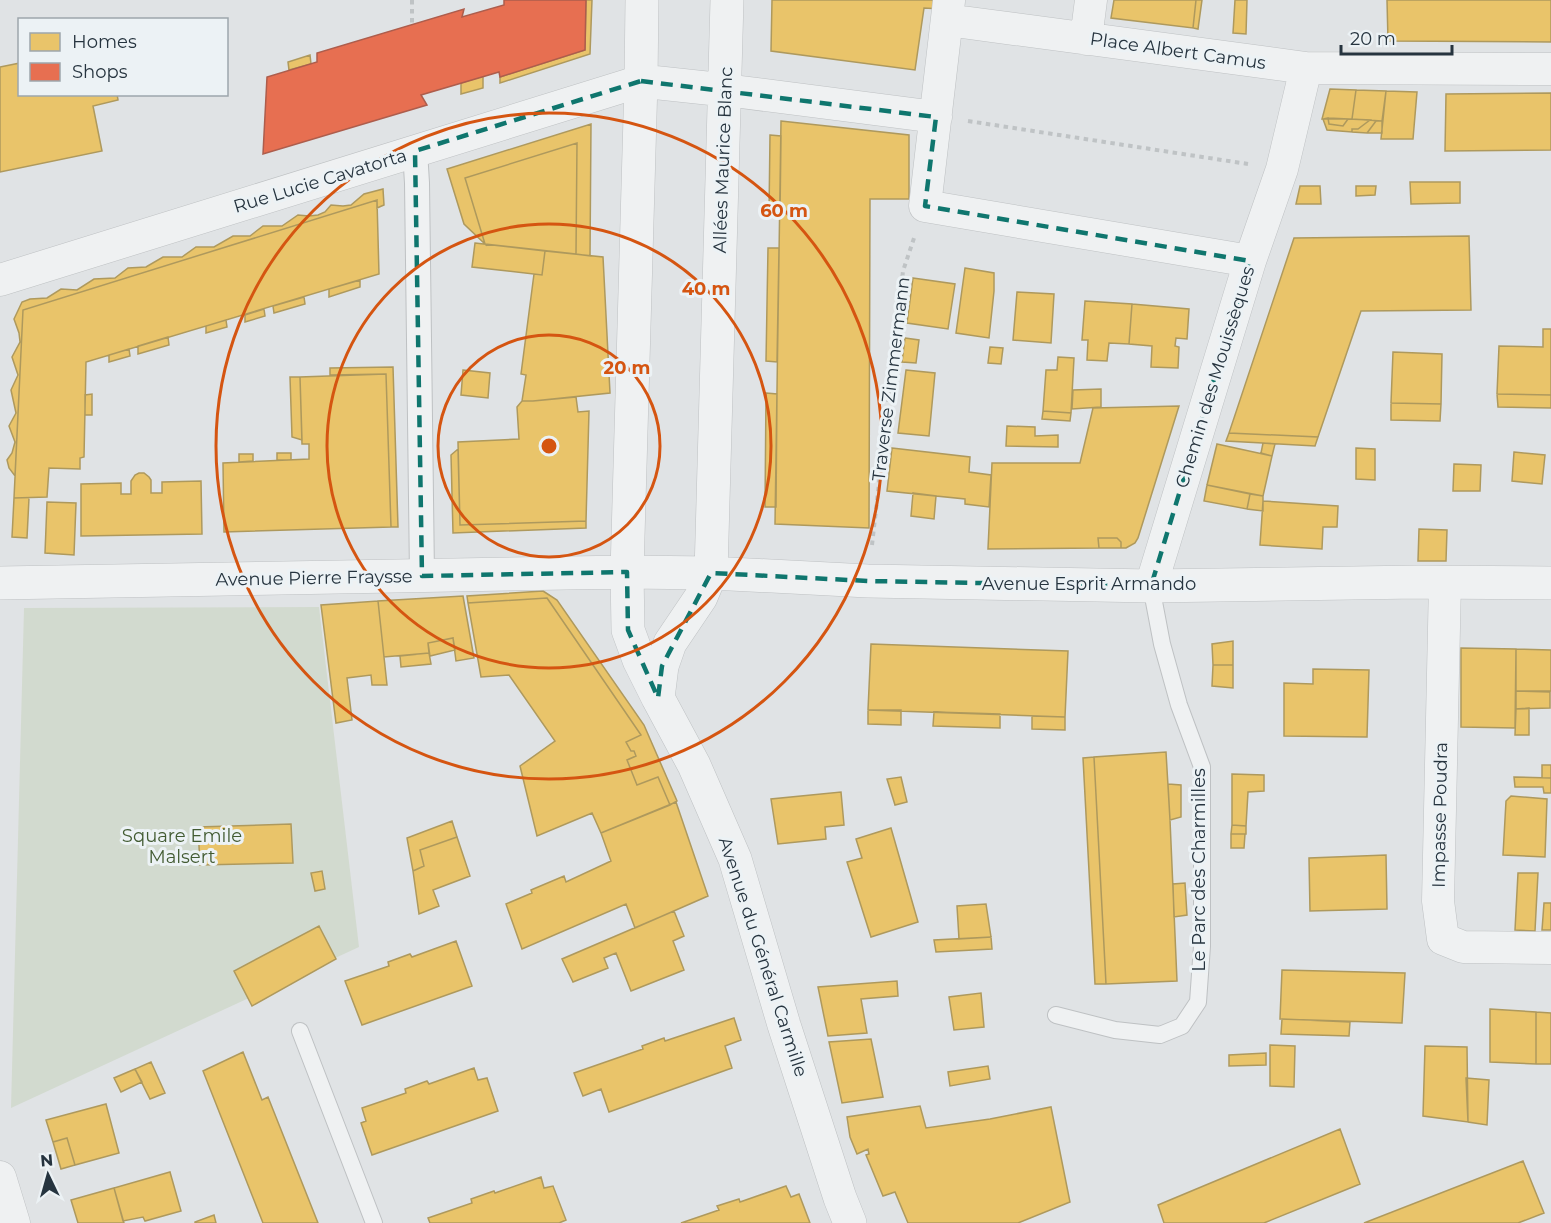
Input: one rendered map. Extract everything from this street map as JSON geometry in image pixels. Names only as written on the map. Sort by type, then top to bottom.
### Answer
[{"type":"street","points":[[627,572],[642,0]]},
{"type":"street","name":"Allées Maurice Blanc","points":[[711,573],[727,0]]},
{"type":"street","points":[[1086,39],[1091,0]]},
{"type":"street","points":[[948,10],[925,206],[1250,261]]},
{"type":"street","name":"Place Albert Camus","points":[[948,10],[1086,39],[1306,68],[1551,69]]},
{"type":"street","points":[[1282,169],[1306,68]]},
{"type":"street","points":[[641,81],[936,117]]},
{"type":"street","name":"Rue Lucie Cavatorta","points":[[0,280],[641,81]]},
{"type":"street","points":[[416,151],[422,576]]},
{"type":"street","name":"Chemin des Mouissèques","points":[[1152,586],[1250,261],[1282,169]]},
{"type":"street","name":"Avenue Esprit Armando","points":[[627,572],[711,573],[868,581],[1152,586],[1551,583]]},
{"type":"street","name":"Avenue Pierre Fraysse","points":[[0,583],[627,572]]},
{"type":"street","name":"Avenue du Général Carmille","points":[[627,572],[628,630],[639,660],[694,765],[735,859],[784,1025],[850,1223]]},
{"type":"street","points":[[657,698],[662,666],[670,643],[701,597],[711,573]]},
{"type":"street","name":"Impasse Poudra","points":[[1445,582],[1438,901],[1443,939],[1463,947],[1551,948]]},
{"type":"street","points":[[0,1177],[14,1223]]},
{"type":"lane","name":"Le Parc des Charmilles","points":[[1056,1015],[1115,1030],[1160,1035],[1182,1026],[1198,1002],[1202,946],[1202,767],[1179,705],[1162,644],[1152,586]]},
{"type":"lane","points":[[300,1031],[374,1223]]},
{"type":"path","points":[[412,0],[412,24]]},
{"type":"path","points":[[936,117],[1282,169]]},
{"type":"path","name":"Traverse Zimmermann","points":[[868,581],[903,271],[925,206]]},
{"type":"highlighted area","points":[[641,81],[936,117],[925,206],[1250,261],[1151,586],[868,581],[711,573],[662,666],[658,698],[628,630],[627,572],[422,576],[415,151]]},
{"type":"green space","name":"Square Emile Malsert","points":[[319,607],[359,947],[11,1108],[24,608]]},
{"type":"building: Homes","points":[[586,0],[592,0],[590,54],[500,83],[500,77],[585,50]]},
{"type":"building: Homes","points":[[772,0],[942,0],[941,9],[924,8],[915,70],[771,51]]},
{"type":"building: Homes","points":[[1114,0],[1196,0],[1193,28],[1111,18]]},
{"type":"building: Homes","points":[[1196,0],[1202,0],[1198,29],[1193,28]]},
{"type":"building: Homes","points":[[1235,0],[1247,0],[1246,34],[1233,33]]},
{"type":"building: Homes","points":[[1387,0],[1551,0],[1551,42],[1388,41]]},
{"type":"building: Homes","points":[[310,55],[311,64],[289,70],[288,62]]},
{"type":"building: Homes","points":[[18,63],[18,96],[117,96],[118,100],[93,106],[102,151],[0,172],[0,67]]},
{"type":"building: Homes","points":[[483,76],[483,88],[461,94],[461,83]]},
{"type":"building: Homes","points":[[1330,89],[1356,90],[1352,119],[1322,119]]},
{"type":"building: Homes","points":[[1356,90],[1386,91],[1382,121],[1352,119]]},
{"type":"building: Homes","points":[[1386,91],[1417,92],[1413,139],[1381,139]]},
{"type":"building: Homes","points":[[1551,93],[1551,150],[1445,151],[1446,94]]},
{"type":"building: Homes","points":[[1328,118],[1329,124],[1343,126],[1348,119],[1370,120],[1358,129],[1352,129],[1352,132],[1327,130],[1323,119]]},
{"type":"building: Homes","points":[[1328,118],[1348,119],[1343,126],[1329,124]]},
{"type":"building: Homes","points":[[1370,120],[1376,121],[1367,133],[1352,132],[1352,129],[1358,129]]},
{"type":"building: Homes","points":[[781,121],[909,135],[909,199],[870,199],[869,528],[775,524]]},
{"type":"building: Homes","points":[[1376,121],[1382,121],[1382,133],[1367,133]]},
{"type":"building: Homes","points":[[591,124],[590,256],[576,254],[577,143],[465,178],[485,244],[464,224],[447,169]]},
{"type":"building: Homes","points":[[770,135],[781,136],[780,215],[769,215]]},
{"type":"building: Homes","points":[[577,143],[576,254],[485,244],[465,178]]},
{"type":"building: Homes","points":[[1410,182],[1460,182],[1460,203],[1411,204]]},
{"type":"building: Homes","points":[[1300,186],[1320,186],[1321,204],[1296,204]]},
{"type":"building: Homes","points":[[1356,186],[1376,186],[1375,195],[1356,196]]},
{"type":"building: Homes","points":[[383,189],[384,205],[377,208],[377,200],[23,310],[15,476],[7,460],[15,442],[9,426],[16,413],[11,390],[18,375],[12,357],[20,342],[14,319],[22,302],[47,298],[61,289],[77,290],[94,279],[115,278],[128,268],[146,267],[163,257],[182,257],[196,247],[214,247],[233,236],[250,236],[263,226],[282,226],[298,215],[318,215],[325,212],[331,205],[351,205],[364,194]]},
{"type":"building: Homes","points":[[377,200],[379,274],[86,362],[84,457],[80,458],[80,469],[49,468],[47,497],[14,498],[23,310]]},
{"type":"building: Homes","points":[[1469,236],[1471,310],[1361,311],[1318,437],[1229,433],[1294,238]]},
{"type":"building: Homes","points":[[475,243],[545,251],[542,275],[472,267]]},
{"type":"building: Homes","points":[[768,248],[779,248],[777,362],[766,361]]},
{"type":"building: Homes","points":[[545,251],[603,257],[610,393],[522,401],[526,375],[521,374],[534,274],[542,275]]},
{"type":"building: Homes","points":[[965,268],[994,273],[989,338],[956,333]]},
{"type":"building: Homes","points":[[913,278],[955,284],[948,329],[907,323]]},
{"type":"building: Homes","points":[[360,280],[360,287],[329,297],[329,289]]},
{"type":"building: Homes","points":[[1017,292],[1054,294],[1051,343],[1013,340]]},
{"type":"building: Homes","points":[[304,297],[305,304],[274,313],[273,306]]},
{"type":"building: Homes","points":[[1085,301],[1132,304],[1129,344],[1109,343],[1107,361],[1087,360],[1088,340],[1082,340]]},
{"type":"building: Homes","points":[[1132,304],[1189,309],[1187,339],[1176,338],[1175,346],[1179,347],[1178,368],[1151,367],[1152,346],[1129,344]]},
{"type":"building: Homes","points":[[264,309],[265,316],[245,322],[245,315]]},
{"type":"building: Homes","points":[[226,320],[227,327],[206,333],[206,326]]},
{"type":"building: Homes","points":[[1543,329],[1551,329],[1551,395],[1497,394],[1499,346],[1543,347]]},
{"type":"building: Homes","points":[[168,337],[169,345],[138,354],[138,346]]},
{"type":"building: Homes","points":[[905,338],[919,340],[916,363],[902,362]]},
{"type":"building: Homes","points":[[990,347],[1003,348],[1001,364],[988,363]]},
{"type":"building: Homes","points":[[129,349],[130,356],[109,362],[109,355]]},
{"type":"building: Homes","points":[[1393,352],[1442,354],[1441,404],[1391,403]]},
{"type":"building: Homes","points":[[1058,357],[1074,358],[1071,413],[1043,411],[1046,370],[1057,370]]},
{"type":"building: Homes","points":[[393,367],[398,527],[391,527],[386,374],[330,375],[330,368]]},
{"type":"building: Homes","points":[[463,370],[490,373],[488,398],[461,395]]},
{"type":"building: Homes","points":[[906,370],[935,373],[929,436],[898,433]]},
{"type":"building: Homes","points":[[386,374],[391,527],[224,532],[223,463],[309,459],[309,444],[302,444],[300,377]]},
{"type":"building: Homes","points":[[290,377],[300,377],[302,440],[292,437]]},
{"type":"building: Homes","points":[[1101,389],[1101,407],[1072,409],[1073,390]]},
{"type":"building: Homes","points":[[766,393],[777,394],[776,507],[765,507]]},
{"type":"building: Homes","points":[[92,394],[92,415],[85,415],[85,395]]},
{"type":"building: Homes","points":[[1497,394],[1551,395],[1551,408],[1498,407]]},
{"type":"building: Homes","points":[[576,397],[578,412],[589,411],[586,521],[460,525],[458,442],[519,439],[517,407],[522,401]]},
{"type":"building: Homes","points":[[1391,403],[1441,404],[1440,421],[1391,420]]},
{"type":"building: Homes","points":[[1179,406],[1135,543],[1121,548],[1121,542],[1117,538],[1098,538],[1099,548],[988,549],[992,463],[1080,463],[1093,408]]},
{"type":"building: Homes","points":[[1043,411],[1071,413],[1070,421],[1042,419]]},
{"type":"building: Homes","points":[[1007,426],[1035,427],[1035,436],[1058,435],[1058,447],[1006,446]]},
{"type":"building: Homes","points":[[1229,433],[1318,437],[1315,446],[1226,441]]},
{"type":"building: Homes","points":[[1263,443],[1275,444],[1272,456],[1261,453]]},
{"type":"building: Homes","points":[[1217,444],[1272,456],[1263,496],[1207,485]]},
{"type":"building: Homes","points":[[892,448],[970,457],[969,472],[991,475],[989,507],[965,504],[965,499],[887,491]]},
{"type":"building: Homes","points":[[1356,448],[1375,449],[1375,480],[1356,479]]},
{"type":"building: Homes","points":[[458,449],[460,525],[586,521],[586,528],[453,533],[451,455]]},
{"type":"building: Homes","points":[[1514,452],[1545,455],[1542,484],[1512,481]]},
{"type":"building: Homes","points":[[277,453],[291,453],[291,460],[277,460]]},
{"type":"building: Homes","points":[[239,454],[253,454],[253,461],[239,462]]},
{"type":"building: Homes","points":[[1454,464],[1481,465],[1480,491],[1453,491]]},
{"type":"building: Homes","points":[[139,473],[144,473],[151,480],[151,493],[162,493],[162,482],[201,481],[202,534],[81,536],[81,484],[121,483],[121,494],[131,494],[131,481]]},
{"type":"building: Homes","points":[[1207,485],[1250,494],[1247,509],[1204,501]]},
{"type":"building: Homes","points":[[913,493],[936,496],[934,519],[911,516]]},
{"type":"building: Homes","points":[[1250,494],[1263,496],[1263,511],[1247,509]]},
{"type":"building: Homes","points":[[14,498],[29,498],[27,538],[12,537]]},
{"type":"building: Homes","points":[[1263,501],[1338,506],[1337,527],[1323,527],[1322,549],[1260,545]]},
{"type":"building: Homes","points":[[47,502],[76,503],[74,555],[45,553]]},
{"type":"building: Homes","points":[[1419,529],[1447,530],[1446,561],[1418,561]]},
{"type":"building: Homes","points":[[1098,538],[1117,538],[1121,542],[1121,548],[1099,548]]},
{"type":"building: Homes","points":[[543,591],[557,600],[644,725],[677,801],[670,805],[658,777],[637,785],[627,760],[636,756],[626,742],[641,735],[547,598],[468,603],[467,596]]},
{"type":"building: Homes","points":[[463,596],[474,658],[456,661],[453,638],[428,643],[429,653],[384,657],[378,601]]},
{"type":"building: Homes","points":[[547,598],[641,735],[626,742],[636,756],[627,760],[637,785],[658,777],[670,805],[601,833],[592,813],[537,836],[520,766],[555,741],[509,675],[481,677],[468,603]]},
{"type":"building: Homes","points":[[378,601],[387,685],[372,685],[371,675],[347,678],[352,720],[336,723],[321,605]]},
{"type":"building: Homes","points":[[453,638],[455,650],[430,656],[428,643]]},
{"type":"building: Homes","points":[[1233,641],[1233,665],[1213,665],[1212,644]]},
{"type":"building: Homes","points":[[871,644],[1068,651],[1065,717],[868,710]]},
{"type":"building: Homes","points":[[1461,648],[1516,649],[1515,728],[1461,727]]},
{"type":"building: Homes","points":[[1516,649],[1551,650],[1551,691],[1516,691]]},
{"type":"building: Homes","points":[[429,653],[431,664],[401,667],[400,656]]},
{"type":"building: Homes","points":[[1213,665],[1233,665],[1233,688],[1212,686]]},
{"type":"building: Homes","points":[[1313,669],[1369,670],[1367,737],[1284,736],[1284,683],[1313,684]]},
{"type":"building: Homes","points":[[1516,691],[1550,692],[1550,708],[1516,709]]},
{"type":"building: Homes","points":[[1529,708],[1529,735],[1515,735],[1516,709]]},
{"type":"building: Homes","points":[[868,710],[901,710],[901,725],[868,724]]},
{"type":"building: Homes","points":[[934,712],[1000,714],[1000,728],[933,726]]},
{"type":"building: Homes","points":[[1032,716],[1065,717],[1065,730],[1032,729]]},
{"type":"building: Homes","points":[[1166,752],[1177,981],[1106,984],[1094,757]]},
{"type":"building: Homes","points":[[1094,757],[1106,984],[1095,984],[1083,758]]},
{"type":"building: Homes","points":[[1542,765],[1551,765],[1551,778],[1542,778]]},
{"type":"building: Homes","points":[[1232,774],[1264,775],[1264,791],[1248,792],[1246,826],[1232,825]]},
{"type":"building: Homes","points":[[901,777],[907,802],[895,805],[887,779]]},
{"type":"building: Homes","points":[[1514,777],[1551,778],[1551,793],[1544,793],[1543,787],[1515,787]]},
{"type":"building: Homes","points":[[1168,784],[1181,785],[1181,817],[1170,820]]},
{"type":"building: Homes","points":[[841,792],[844,825],[825,827],[826,839],[778,844],[771,799]]},
{"type":"building: Homes","points":[[1511,796],[1547,799],[1545,857],[1503,855],[1506,801]]},
{"type":"building: Homes","points":[[676,802],[708,896],[635,928],[626,904],[522,949],[506,904],[564,876],[566,882],[611,861],[601,833]]},
{"type":"building: Homes","points":[[452,821],[457,837],[420,850],[424,866],[413,871],[407,838]]},
{"type":"building: Homes","points":[[291,824],[293,863],[200,865],[198,827]]},
{"type":"building: Homes","points":[[1232,825],[1246,826],[1246,834],[1231,834]]},
{"type":"building: Homes","points":[[891,828],[918,922],[871,937],[847,862],[862,858],[856,839]]},
{"type":"building: Homes","points":[[1231,834],[1245,834],[1244,848],[1231,848]]},
{"type":"building: Homes","points":[[457,837],[470,876],[433,890],[439,906],[419,914],[413,871],[424,866],[420,850]]},
{"type":"building: Homes","points":[[1386,855],[1387,909],[1310,911],[1309,858]]},
{"type":"building: Homes","points":[[322,871],[325,889],[315,891],[311,873]]},
{"type":"building: Homes","points":[[1518,873],[1538,873],[1535,931],[1515,930]]},
{"type":"building: Homes","points":[[1185,883],[1187,915],[1174,917],[1173,884]]},
{"type":"building: Homes","points":[[1544,903],[1551,903],[1551,930],[1542,930]]},
{"type":"building: Homes","points":[[986,904],[991,937],[959,939],[957,906]]},
{"type":"building: Homes","points":[[674,911],[684,936],[673,941],[684,970],[631,991],[616,953],[604,958],[608,968],[573,982],[562,959]]},
{"type":"building: Homes","points":[[319,926],[336,959],[252,1006],[234,971]]},
{"type":"building: Homes","points":[[991,937],[992,949],[936,952],[934,940]]},
{"type":"building: Homes","points":[[456,941],[472,986],[362,1025],[345,981],[389,966],[388,962],[410,954],[412,957]]},
{"type":"building: Homes","points":[[1282,970],[1405,973],[1402,1023],[1280,1019]]},
{"type":"building: Homes","points":[[897,981],[898,996],[861,999],[867,1033],[828,1036],[818,987]]},
{"type":"building: Homes","points":[[981,993],[984,1027],[954,1030],[949,997]]},
{"type":"building: Homes","points":[[1490,1009],[1536,1012],[1536,1064],[1490,1062]]},
{"type":"building: Homes","points":[[1536,1012],[1551,1013],[1551,1064],[1536,1064]]},
{"type":"building: Homes","points":[[734,1018],[741,1040],[725,1046],[732,1068],[609,1112],[601,1089],[583,1096],[574,1073],[643,1049],[642,1046],[664,1038],[665,1041]]},
{"type":"building: Homes","points":[[1282,1019],[1350,1022],[1349,1036],[1281,1034]]},
{"type":"building: Homes","points":[[871,1039],[883,1097],[842,1103],[829,1042]]},
{"type":"building: Homes","points":[[1270,1045],[1295,1046],[1294,1087],[1270,1086]]},
{"type":"building: Homes","points":[[1425,1046],[1467,1047],[1468,1122],[1423,1116]]},
{"type":"building: Homes","points":[[243,1052],[262,1100],[268,1097],[318,1223],[263,1223],[203,1071]]},
{"type":"building: Homes","points":[[1266,1053],[1266,1065],[1229,1066],[1229,1055]]},
{"type":"building: Homes","points":[[151,1062],[165,1093],[150,1099],[135,1069]]},
{"type":"building: Homes","points":[[988,1066],[990,1079],[950,1086],[948,1072]]},
{"type":"building: Homes","points":[[474,1068],[478,1080],[487,1078],[498,1111],[372,1155],[361,1123],[366,1121],[362,1108],[406,1093],[405,1089],[427,1081],[429,1084]]},
{"type":"building: Homes","points":[[135,1069],[142,1082],[121,1092],[114,1078]]},
{"type":"building: Homes","points":[[1466,1078],[1489,1080],[1487,1125],[1468,1122]]},
{"type":"building: Homes","points":[[106,1104],[119,1153],[75,1165],[67,1138],[53,1142],[46,1120]]},
{"type":"building: Homes","points":[[920,1106],[926,1128],[1051,1107],[1070,1202],[1018,1223],[908,1223],[895,1192],[883,1196],[866,1155],[869,1154],[868,1149],[857,1154],[850,1137],[847,1117]]},
{"type":"building: Homes","points":[[1340,1129],[1360,1184],[1264,1223],[1164,1223],[1158,1205]]},
{"type":"building: Homes","points":[[67,1138],[75,1165],[61,1169],[53,1142]]},
{"type":"building: Homes","points":[[1523,1161],[1544,1213],[1518,1223],[1364,1223]]},
{"type":"building: Homes","points":[[170,1172],[181,1211],[145,1221],[143,1217],[123,1221],[114,1188]]},
{"type":"building: Homes","points":[[541,1177],[544,1188],[553,1186],[566,1220],[559,1223],[430,1223],[428,1218],[472,1203],[471,1199]]},
{"type":"building: Homes","points":[[786,1186],[791,1197],[799,1194],[810,1223],[681,1223],[719,1210],[717,1206],[739,1199],[740,1202]]},
{"type":"building: Homes","points":[[114,1188],[124,1223],[78,1223],[71,1200]]},
{"type":"building: Homes","points":[[214,1215],[216,1223],[195,1223],[195,1222]]},
{"type":"building: Shops","points":[[504,0],[586,0],[585,50],[500,77],[499,72],[421,95],[427,105],[263,154],[267,77],[317,62],[317,53],[464,9],[462,17],[504,5]]}]
